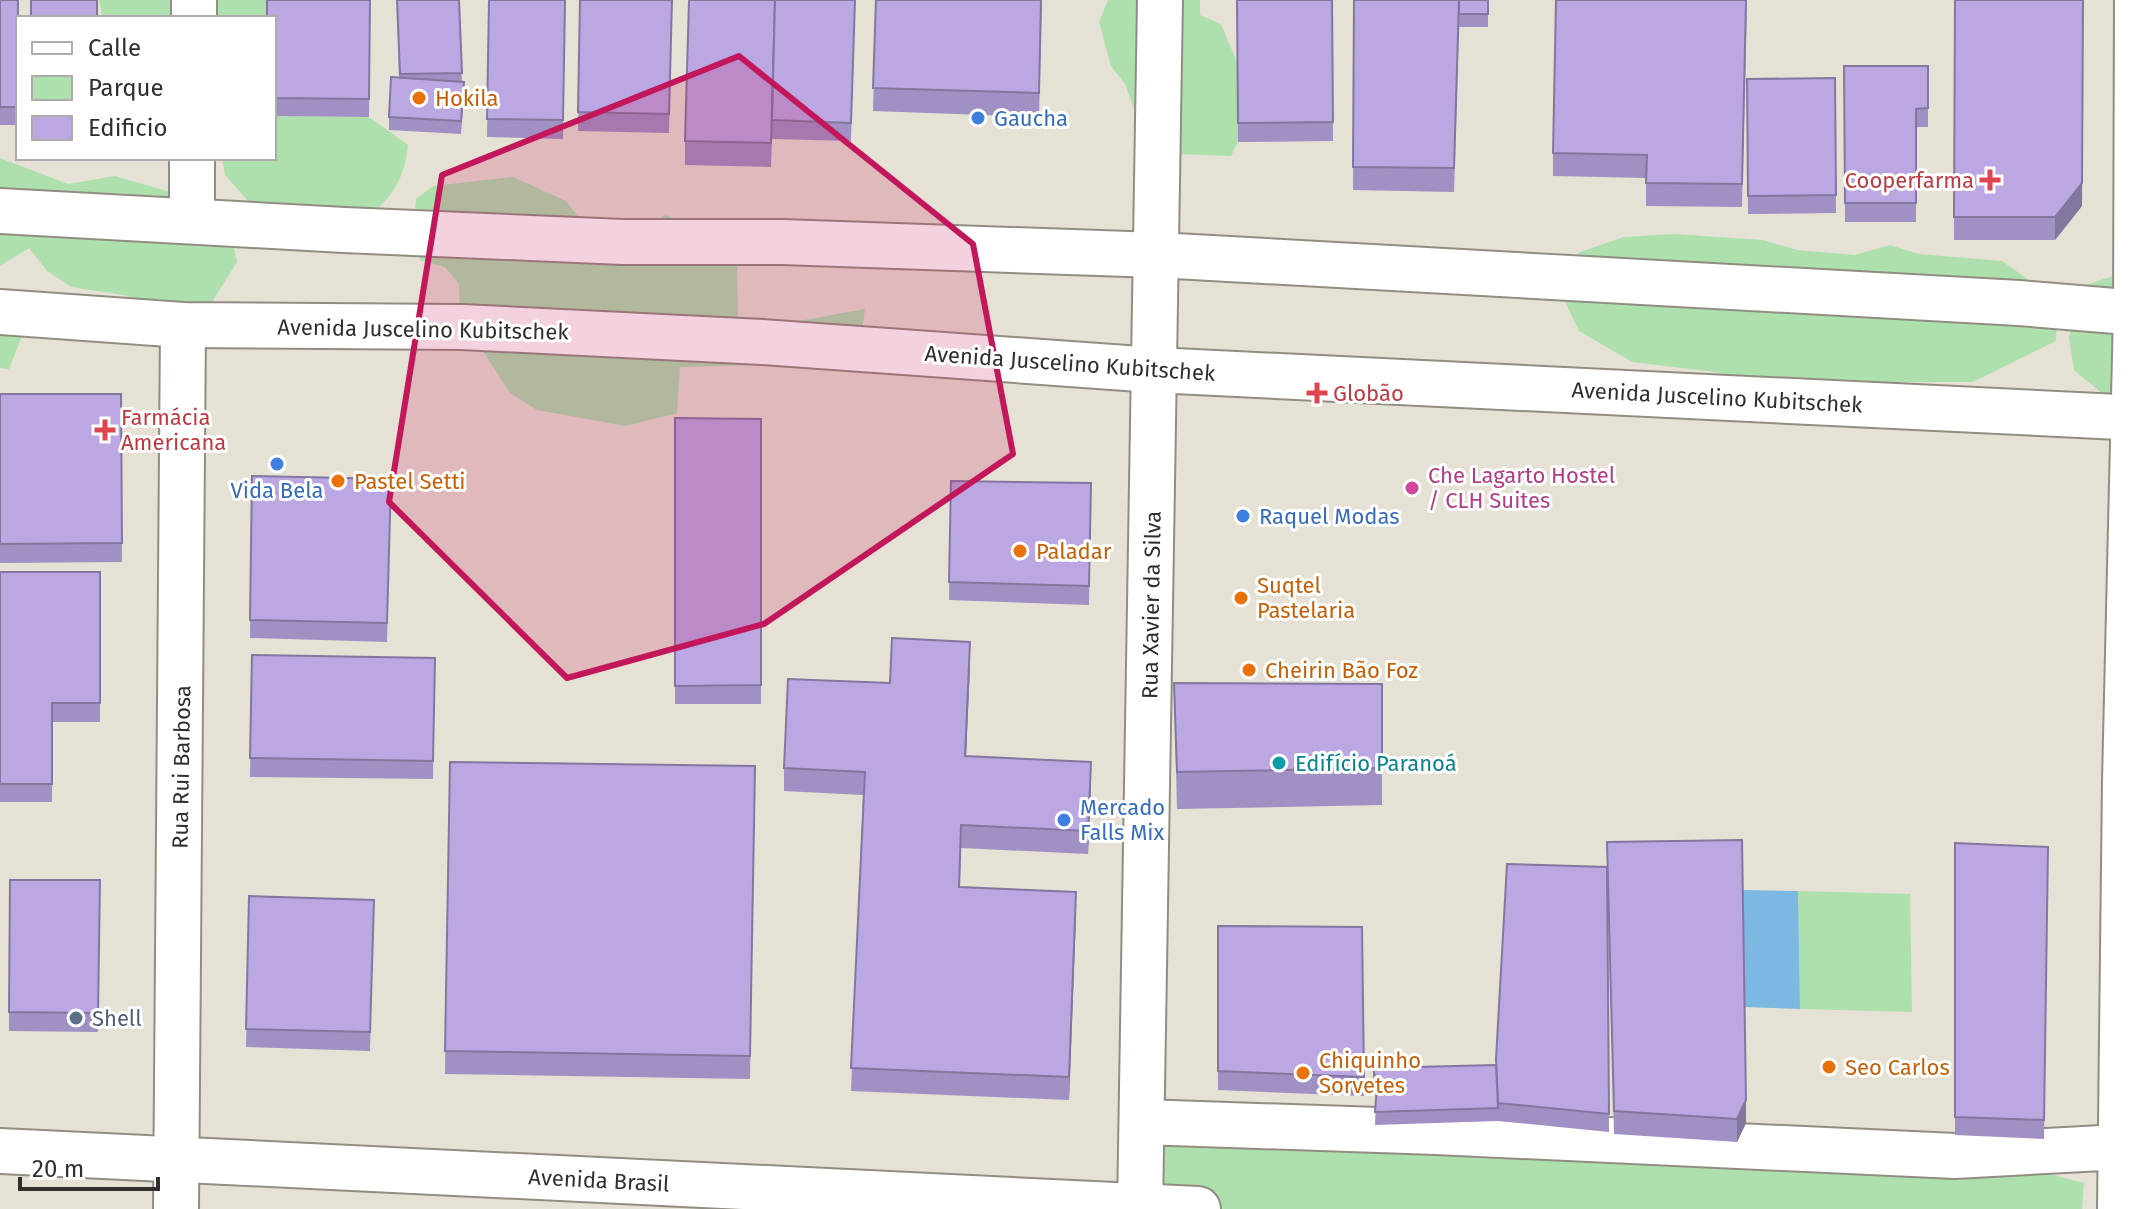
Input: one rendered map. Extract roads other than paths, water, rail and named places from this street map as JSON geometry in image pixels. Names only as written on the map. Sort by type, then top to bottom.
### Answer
[{"type":"street","name":"Rua Xavier da Silva","points":[[1140,1208],[1160,0]]},
{"type":"street","points":[[2120,1209],[2132,782],[2138,313],[2137,0]]},
{"type":"street","points":[[192,160],[192,220]]},
{"type":"street","points":[[0,211],[623,242],[782,242],[1157,255],[2003,302],[2138,313]]},
{"type":"street","name":"Avenida Juscelino Kubitschek","points":[[0,312],[183,325],[477,328],[762,342],[1154,370],[2136,418]]},
{"type":"street","name":"Rua Rui Barbosa","points":[[176,1209],[183,325]]},
{"type":"street","points":[[1142,1122],[1955,1156],[2121,1147]]},
{"type":"street","name":"Avenida Brasil","points":[[0,1151],[1198,1209]]},
{"type":"water","points":[[1743,890],[1798,891],[1800,1009],[1745,1007]]},
{"type":"place","name":"Hokila","points":[[419,98]]},
{"type":"place","name":"Gaucha","points":[[978,118]]},
{"type":"place","name":"Cooperfarma","points":[[1990,180]]},
{"type":"place","name":"Globão","points":[[1317,393]]},
{"type":"place","name":"Farmácia Americana","points":[[105,430]]},
{"type":"place","name":"Vida Bela","points":[[277,464]]},
{"type":"place","name":"Pastel Setti","points":[[338,481]]},
{"type":"place","name":"Che Lagarto Hostel / CLH Suites","points":[[1412,488]]},
{"type":"place","name":"Raquel Modas","points":[[1243,516]]},
{"type":"place","name":"Paladar","points":[[1020,551]]},
{"type":"place","name":"Suqtel Pastelaria","points":[[1241,598]]},
{"type":"place","name":"Cheirin Bão Foz","points":[[1249,670]]},
{"type":"place","name":"Edifício Paranoá","points":[[1279,763]]},
{"type":"place","name":"Mercado Falls Mix","points":[[1064,820]]},
{"type":"place","name":"Shell","points":[[76,1018]]},
{"type":"place","name":"Seo Carlos","points":[[1829,1067]]},
{"type":"place","name":"Chiquinho Sorvetes","points":[[1303,1073]]}]
